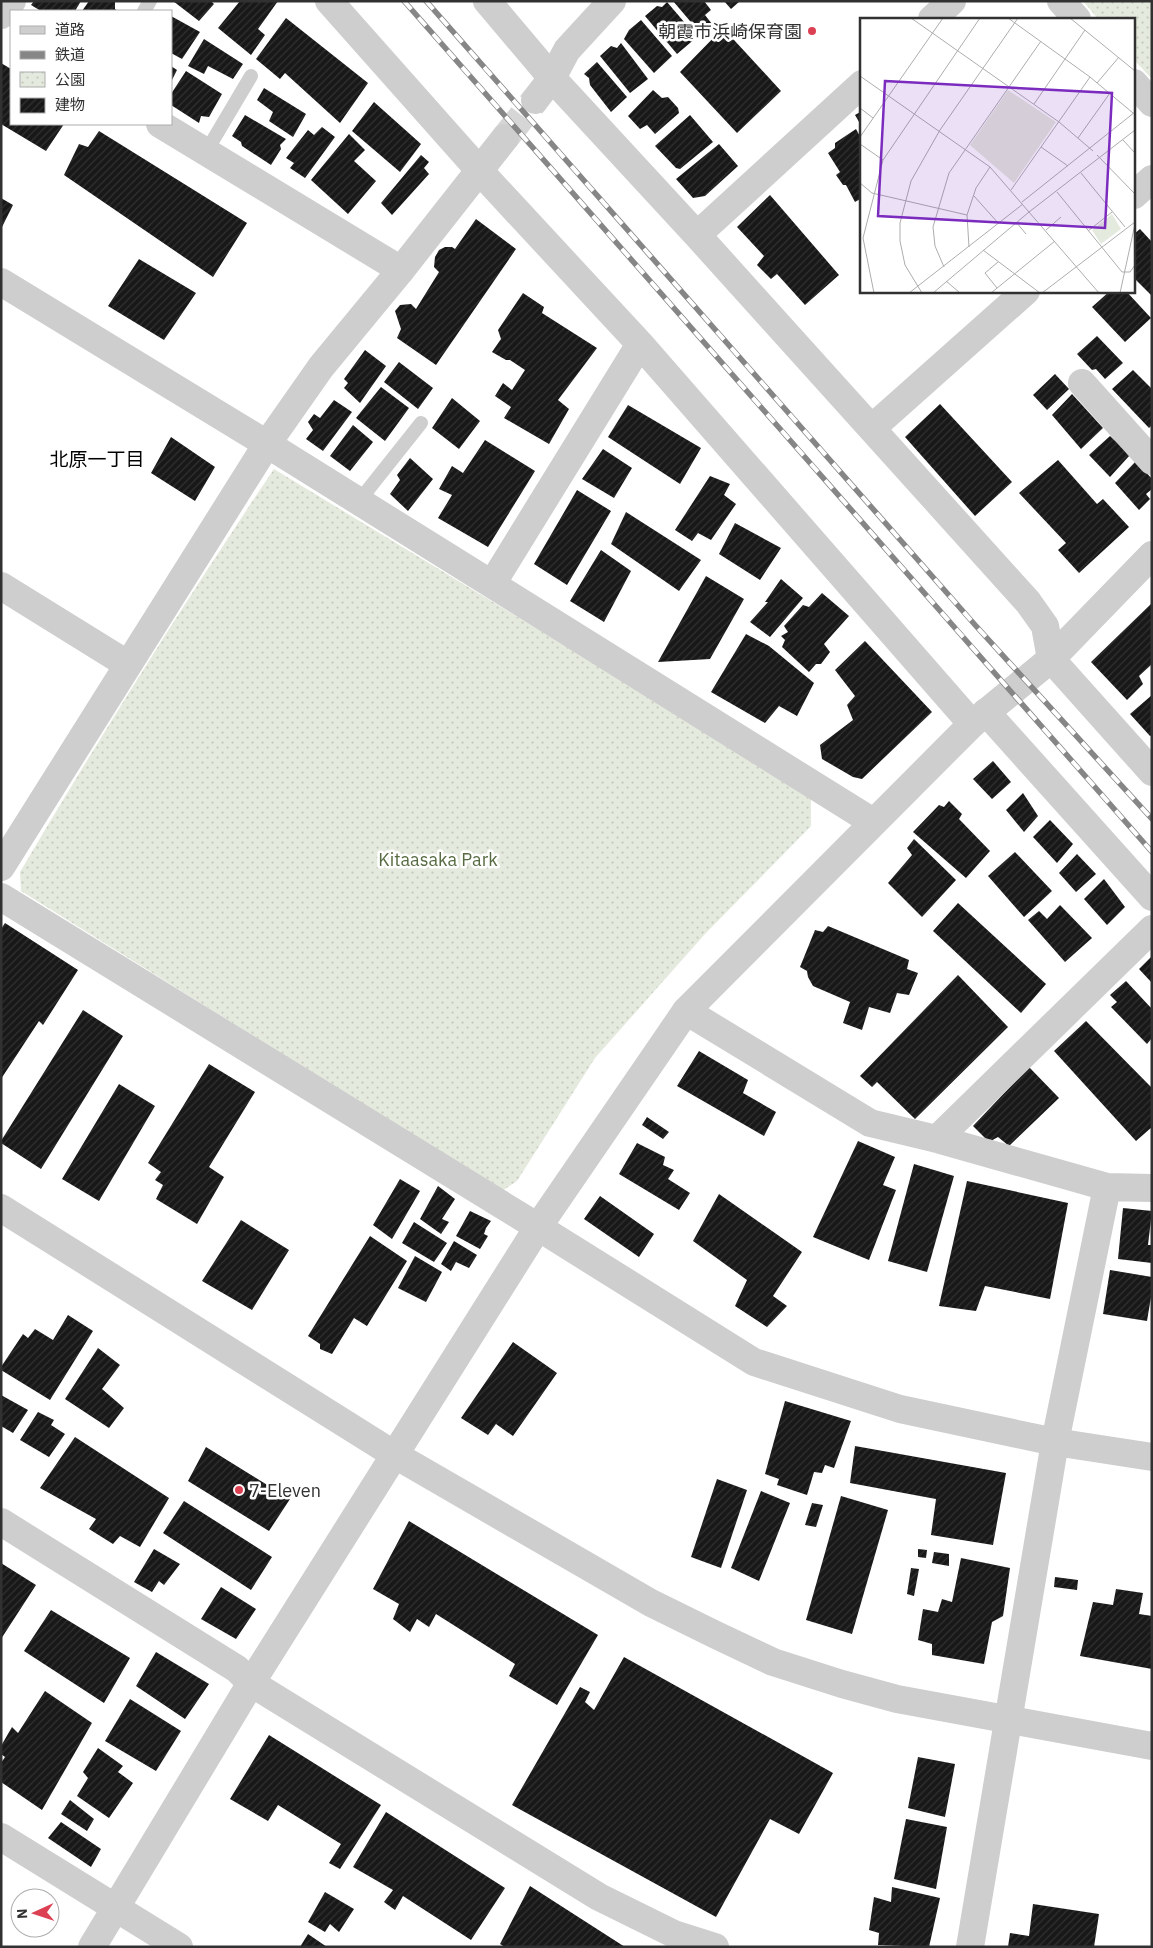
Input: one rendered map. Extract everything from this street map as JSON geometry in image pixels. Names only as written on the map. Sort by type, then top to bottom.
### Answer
[{"type":"street","points":[[1,15],[12,1]]},
{"type":"street","points":[[329,1],[480,171],[640,344],[979,718],[1152,897]]},
{"type":"street","points":[[487,1],[552,78],[697,235],[1028,602],[1045,626],[1050,659],[1150,766]]},
{"type":"street","points":[[535,100],[552,78],[567,50],[612,1]]},
{"type":"street","points":[[933,18],[952,1]]},
{"type":"street","points":[[1062,1],[1076,18]]},
{"type":"street","points":[[1136,85],[1152,103]]},
{"type":"street","points":[[697,235],[860,86]]},
{"type":"street","points":[[162,125],[401,270]]},
{"type":"street","points":[[1,867],[267,444],[321,368],[505,138]]},
{"type":"street","points":[[1136,193],[1152,179]]},
{"type":"street","points":[[1,282],[359,500],[873,822]]},
{"type":"street","points":[[872,428],[1025,292]]},
{"type":"street","points":[[492,584],[640,344]]},
{"type":"street","points":[[1082,382],[1152,461]]},
{"type":"street","points":[[92,1947],[251,1682],[538,1226],[686,1011],[979,718],[1050,659],[1152,555]]},
{"type":"street","points":[[1,586],[127,664]]},
{"type":"street","points":[[1,897],[538,1226],[754,1362],[900,1409],[1056,1442],[1152,1457]]},
{"type":"street","points":[[937,1139],[1152,928]]},
{"type":"street","points":[[686,1011],[870,1123],[937,1139],[1108,1187],[1152,1188]]},
{"type":"street","points":[[970,1947],[1056,1442],[1108,1187]]},
{"type":"street","points":[[1,1208],[395,1455],[651,1603],[773,1662],[842,1684],[897,1698],[1010,1721],[1152,1746]]},
{"type":"street","points":[[1,1522],[237,1669],[251,1682],[670,1941],[715,1947]]},
{"type":"street","points":[[1,1837],[179,1947]]},
{"type":"lane","points":[[206,152],[252,76]]},
{"type":"lane","points":[[359,500],[421,423]]},
{"type":"green space","points":[[1083,1],[1152,1],[1152,79],[1136,62],[1136,18],[1097,18]]},
{"type":"green space","name":"Kitaasaka Park","points":[[274,469],[704,730],[811,799],[811,826],[705,934],[595,1058],[517,1181],[502,1191],[21,891],[20,872],[112,719]]},
{"type":"building","points":[[34,1],[81,1],[76,10],[39,10],[31,5]]},
{"type":"building","points":[[89,1],[115,1],[116,10],[83,10]]},
{"type":"building","points":[[173,1],[211,1],[214,4],[199,21]]},
{"type":"building","points":[[240,1],[278,1],[258,29],[265,35],[251,55],[218,28]]},
{"type":"building","points":[[673,1],[704,1],[711,10],[705,15],[712,24],[701,34]]},
{"type":"building","points":[[724,1],[740,1],[731,9]]},
{"type":"building","points":[[667,2],[697,37],[677,54],[645,16],[657,6],[662,7]]},
{"type":"building","points":[[172,17],[200,32],[182,59],[172,54]]},
{"type":"building","points":[[286,18],[368,83],[340,123],[285,73],[280,79],[256,59]]},
{"type":"building","points":[[641,20],[672,56],[654,73],[624,39],[629,30]]},
{"type":"building","points":[[723,28],[781,91],[737,133],[680,72]]},
{"type":"building","points":[[204,39],[243,64],[233,79],[208,66],[204,74],[188,66]]},
{"type":"building","points":[[621,43],[648,79],[630,93],[600,56],[611,46],[617,48]]},
{"type":"building","points":[[597,62],[627,97],[611,112],[590,85],[589,78],[584,74]]},
{"type":"building","points":[[1,63],[10,68],[10,125],[63,125],[46,151],[1,124]]},
{"type":"building","points":[[172,67],[177,70],[172,80]]},
{"type":"building","points":[[186,71],[222,94],[209,117],[201,116],[199,123],[172,106],[172,92]]},
{"type":"building","points":[[264,88],[306,114],[293,137],[269,121],[273,112],[257,100]]},
{"type":"building","points":[[653,90],[662,98],[668,97],[678,108],[679,113],[655,134],[647,125],[640,129],[628,116]]},
{"type":"building","points":[[374,102],[421,144],[400,172],[352,131]]},
{"type":"building","points":[[860,112],[860,124],[855,115]]},
{"type":"building","points":[[245,115],[286,139],[280,145],[281,149],[271,165],[242,146],[241,142],[232,136]]},
{"type":"building","points":[[690,115],[713,142],[680,169],[676,168],[655,146]]},
{"type":"building","points":[[322,127],[335,137],[305,178],[290,168],[294,163],[286,158],[308,130],[314,135]]},
{"type":"building","points":[[856,129],[860,136],[860,199],[855,202],[846,185],[843,185],[836,175],[840,172],[828,153],[835,148],[835,143]]},
{"type":"building","points":[[99,131],[247,223],[213,277],[64,175],[79,144],[88,147]]},
{"type":"building","points":[[349,134],[365,150],[354,161],[376,181],[348,214],[311,180]]},
{"type":"building","points":[[719,144],[738,166],[705,196],[693,198],[676,179]]},
{"type":"building","points":[[421,155],[429,162],[424,168],[429,174],[392,215],[381,203]]},
{"type":"building","points":[[770,195],[839,275],[805,305],[777,274],[771,279],[757,265],[764,256],[737,227]]},
{"type":"building","points":[[1,198],[13,205],[1,229]]},
{"type":"building","points":[[476,219],[516,249],[436,365],[397,338],[401,329],[395,311],[400,305],[411,304],[416,309],[439,272],[434,267],[435,257],[439,250],[445,247],[455,249]]},
{"type":"building","points":[[1140,229],[1152,242],[1152,296],[1136,280],[1136,232]]},
{"type":"building","points":[[139,259],[196,293],[164,340],[108,306]]},
{"type":"building","points":[[1109,292],[1127,292],[1151,318],[1125,342],[1092,307]]},
{"type":"building","points":[[523,293],[544,307],[542,313],[597,348],[558,400],[569,409],[549,444],[504,418],[511,407],[495,396],[503,383],[512,390],[525,370],[510,360],[506,360],[492,352],[501,339],[498,330]]},
{"type":"building","points":[[1097,336],[1123,363],[1105,379],[1096,369],[1092,370],[1077,354]]},
{"type":"building","points":[[365,350],[386,366],[360,403],[344,388],[348,383],[344,379]]},
{"type":"building","points":[[399,362],[433,388],[418,409],[384,382]]},
{"type":"building","points":[[1133,370],[1152,389],[1152,425],[1149,428],[1112,389]]},
{"type":"building","points":[[1055,374],[1069,389],[1047,410],[1033,395]]},
{"type":"building","points":[[381,387],[409,408],[385,441],[356,418]]},
{"type":"building","points":[[1072,394],[1103,428],[1081,449],[1052,415]]},
{"type":"building","points":[[452,398],[480,421],[459,449],[432,428]]},
{"type":"building","points":[[334,400],[352,412],[323,451],[306,439],[313,430],[308,422],[314,414],[320,418]]},
{"type":"building","points":[[940,404],[1012,482],[975,516],[905,437]]},
{"type":"building","points":[[628,405],[701,448],[680,484],[608,437]]},
{"type":"building","points":[[353,425],[373,442],[350,471],[330,456]]},
{"type":"building","points":[[1110,436],[1130,455],[1110,477],[1089,455]]},
{"type":"building","points":[[171,437],[215,467],[195,501],[151,473]]},
{"type":"building","points":[[485,440],[535,471],[488,547],[438,518],[452,495],[439,489],[452,466],[463,473]]},
{"type":"building","points":[[603,449],[632,468],[614,498],[582,479]]},
{"type":"building","points":[[410,458],[433,479],[408,511],[390,494],[400,480],[397,475]]},
{"type":"building","points":[[1058,460],[1097,504],[1103,499],[1129,527],[1079,573],[1058,550],[1066,543],[1019,493]]},
{"type":"building","points":[[1136,461],[1152,479],[1152,489],[1146,494],[1150,499],[1139,510],[1115,483]]},
{"type":"building","points":[[710,476],[730,484],[724,495],[736,504],[711,540],[698,533],[692,541],[675,530]]},
{"type":"building","points":[[577,490],[611,511],[567,585],[534,564]]},
{"type":"building","points":[[626,512],[701,560],[679,591],[611,544]]},
{"type":"building","points":[[735,523],[781,548],[760,580],[719,554]]},
{"type":"building","points":[[601,550],[631,571],[604,622],[570,601]]},
{"type":"building","points":[[706,576],[744,599],[710,659],[658,662]]},
{"type":"building","points":[[781,579],[803,598],[770,637],[750,622],[768,602],[765,602]]},
{"type":"building","points":[[822,593],[849,616],[824,644],[830,652],[821,664],[816,664],[809,672],[782,647],[785,640],[781,636],[788,632],[784,626],[803,605],[809,607]]},
{"type":"building","points":[[1152,603],[1152,664],[1139,676],[1143,684],[1127,700],[1091,662]]},
{"type":"building","points":[[746,634],[769,646],[814,683],[797,716],[779,706],[765,723],[711,692]]},
{"type":"building","points":[[865,641],[932,712],[862,779],[853,777],[822,759],[820,745],[853,720],[847,705],[855,696],[835,670]]},
{"type":"building","points":[[1152,695],[1152,735],[1150,736],[1130,714]]},
{"type":"building","points":[[993,761],[1011,782],[992,799],[973,779]]},
{"type":"building","points":[[1023,793],[1038,816],[1024,832],[1006,810]]},
{"type":"building","points":[[949,801],[962,814],[959,819],[990,851],[966,878],[913,832],[939,805],[944,807]]},
{"type":"building","points":[[1050,820],[1073,844],[1057,863],[1033,837]]},
{"type":"building","points":[[914,839],[956,880],[922,917],[888,883],[912,855],[907,848]]},
{"type":"building","points":[[1015,852],[1052,891],[1024,917],[988,876]]},
{"type":"building","points":[[1077,854],[1096,874],[1076,892],[1059,873]]},
{"type":"building","points":[[1104,879],[1125,907],[1107,925],[1084,899]]},
{"type":"building","points":[[958,903],[1046,984],[1021,1013],[933,931]]},
{"type":"building","points":[[1060,905],[1092,938],[1065,962],[1028,920],[1039,911],[1047,919]]},
{"type":"building","points":[[5,923],[78,970],[43,1025],[39,1021],[1,1079],[1,929]]},
{"type":"building","points":[[828,926],[909,960],[907,969],[918,973],[909,995],[897,993],[890,1013],[869,1007],[862,1030],[843,1023],[850,1002],[813,986],[807,971],[800,967],[815,930],[823,932]]},
{"type":"building","points":[[1152,956],[1152,983],[1139,969]]},
{"type":"building","points":[[958,975],[1008,1027],[915,1119],[877,1082],[872,1087],[860,1076]]},
{"type":"building","points":[[1126,981],[1152,1009],[1152,1038],[1147,1044],[1111,1007],[1117,1002],[1110,995]]},
{"type":"building","points":[[83,1010],[123,1036],[41,1169],[1,1143],[1,1141]]},
{"type":"building","points":[[1086,1021],[1152,1088],[1152,1127],[1136,1141],[1054,1051]]},
{"type":"building","points":[[699,1051],[748,1080],[743,1093],[776,1112],[764,1136],[677,1086]]},
{"type":"building","points":[[209,1064],[255,1092],[209,1167],[224,1177],[197,1224],[156,1199],[163,1185],[155,1180],[161,1172],[148,1163]]},
{"type":"building","points":[[1029,1067],[1059,1098],[1009,1146],[998,1137],[989,1142],[973,1126]]},
{"type":"building","points":[[119,1084],[155,1106],[99,1201],[62,1179]]},
{"type":"building","points":[[647,1117],[669,1132],[663,1139],[642,1125]]},
{"type":"building","points":[[858,1141],[895,1157],[883,1185],[896,1190],[869,1260],[813,1237]]},
{"type":"building","points":[[637,1143],[665,1157],[663,1165],[674,1170],[668,1179],[690,1193],[679,1210],[619,1174]]},
{"type":"building","points":[[914,1164],[954,1176],[927,1272],[888,1261]]},
{"type":"building","points":[[400,1179],[420,1191],[392,1239],[373,1225]]},
{"type":"building","points":[[967,1181],[1068,1203],[1050,1299],[985,1286],[976,1311],[939,1306]]},
{"type":"building","points":[[438,1186],[455,1199],[442,1219],[449,1222],[441,1234],[420,1219]]},
{"type":"building","points":[[719,1194],[802,1252],[773,1296],[787,1306],[767,1327],[735,1306],[747,1280],[693,1241]]},
{"type":"building","points":[[600,1196],[654,1234],[639,1257],[584,1219]]},
{"type":"building","points":[[1123,1208],[1152,1211],[1148,1245],[1152,1245],[1152,1263],[1118,1259]]},
{"type":"building","points":[[470,1211],[491,1221],[484,1234],[488,1236],[480,1249],[456,1236]]},
{"type":"building","points":[[241,1220],[289,1250],[252,1310],[202,1281]]},
{"type":"building","points":[[414,1222],[447,1243],[434,1262],[402,1243]]},
{"type":"building","points":[[370,1236],[407,1261],[367,1326],[354,1318],[332,1354],[320,1349],[320,1344],[308,1336]]},
{"type":"building","points":[[454,1241],[477,1255],[469,1268],[456,1262],[451,1271],[441,1264]]},
{"type":"building","points":[[415,1256],[442,1272],[426,1302],[398,1288]]},
{"type":"building","points":[[1110,1270],[1152,1277],[1152,1291],[1147,1321],[1103,1314]]},
{"type":"building","points":[[68,1315],[93,1331],[50,1400],[1,1370],[1,1367],[23,1334],[28,1338],[35,1329],[53,1340]]},
{"type":"building","points":[[513,1342],[557,1373],[513,1436],[496,1424],[488,1435],[461,1418]]},
{"type":"building","points":[[98,1348],[120,1365],[102,1389],[124,1408],[109,1428],[65,1399]]},
{"type":"building","points":[[1,1395],[28,1410],[13,1433],[1,1426]]},
{"type":"building","points":[[785,1401],[851,1421],[834,1468],[825,1465],[822,1473],[814,1472],[807,1495],[777,1485],[779,1479],[765,1474]]},
{"type":"building","points":[[38,1412],[54,1420],[51,1425],[65,1434],[49,1457],[20,1440]]},
{"type":"building","points":[[75,1437],[169,1498],[140,1547],[120,1536],[113,1544],[89,1529],[96,1519],[40,1488]]},
{"type":"building","points":[[855,1446],[1006,1473],[993,1545],[931,1535],[936,1499],[850,1483]]},
{"type":"building","name":"7-Eleven","points":[[206,1447],[290,1499],[269,1531],[188,1481]]},
{"type":"building","points":[[717,1479],[747,1490],[721,1568],[691,1557]]},
{"type":"building","points":[[761,1491],[790,1503],[759,1581],[731,1568]]},
{"type":"building","points":[[841,1496],[888,1510],[852,1634],[806,1620]]},
{"type":"building","points":[[184,1501],[272,1557],[251,1590],[163,1533]]},
{"type":"building","points":[[812,1503],[823,1505],[816,1527],[805,1525]]},
{"type":"building","points":[[409,1521],[598,1635],[557,1705],[509,1676],[515,1664],[436,1614],[429,1627],[417,1619],[410,1632],[393,1619],[399,1604],[373,1589]]},
{"type":"building","points":[[154,1549],[180,1564],[164,1585],[159,1581],[152,1592],[134,1582]]},
{"type":"building","points":[[918,1549],[927,1550],[926,1558],[918,1557]]},
{"type":"building","points":[[934,1552],[949,1554],[949,1566],[932,1563]]},
{"type":"building","points":[[961,1558],[1010,1568],[1003,1616],[992,1622],[984,1664],[932,1655],[932,1644],[918,1640],[923,1609],[938,1612],[942,1599],[952,1602]]},
{"type":"building","points":[[1,1563],[36,1585],[1,1639]]},
{"type":"building","points":[[911,1568],[919,1569],[914,1596],[907,1594]]},
{"type":"building","points":[[1055,1577],[1078,1580],[1077,1590],[1054,1587]]},
{"type":"building","points":[[221,1587],[256,1609],[236,1639],[201,1619]]},
{"type":"building","points":[[1116,1589],[1143,1593],[1139,1614],[1152,1616],[1152,1669],[1080,1656],[1093,1602],[1113,1605]]},
{"type":"building","points":[[51,1610],[130,1658],[104,1703],[24,1651]]},
{"type":"building","points":[[156,1652],[209,1684],[185,1719],[136,1686]]},
{"type":"building","points":[[624,1657],[833,1773],[799,1834],[770,1819],[716,1917],[512,1805],[580,1687],[590,1692],[585,1702],[594,1710]]},
{"type":"building","points":[[45,1691],[92,1723],[42,1810],[1,1782],[1,1763],[5,1757],[1,1754],[1,1746],[12,1727],[18,1733]]},
{"type":"building","points":[[130,1699],[181,1731],[156,1771],[105,1741]]},
{"type":"building","points":[[269,1735],[381,1805],[340,1869],[329,1863],[341,1844],[278,1805],[268,1821],[230,1799]]},
{"type":"building","points":[[98,1748],[123,1766],[118,1772],[133,1783],[109,1818],[77,1796],[88,1778],[83,1772]]},
{"type":"building","points":[[918,1757],[955,1764],[945,1817],[908,1808]]},
{"type":"building","points":[[70,1800],[94,1819],[87,1831],[61,1814]]},
{"type":"building","points":[[386,1812],[505,1888],[471,1940],[403,1896],[395,1910],[384,1902],[393,1890],[353,1867]]},
{"type":"building","points":[[906,1819],[947,1827],[936,1889],[894,1879]]},
{"type":"building","points":[[61,1822],[101,1849],[91,1867],[48,1838]]},
{"type":"building","points":[[530,1886],[625,1947],[505,1947],[500,1944]]},
{"type":"building","points":[[892,1887],[940,1898],[929,1947],[878,1945],[879,1933],[869,1930],[874,1897],[891,1902]]},
{"type":"building","points":[[325,1892],[354,1909],[339,1932],[330,1924],[325,1932],[308,1922]]},
{"type":"building","points":[[1033,1904],[1099,1914],[1094,1947],[1008,1947],[1010,1933],[1029,1936]]},
{"type":"building","points":[[308,1934],[327,1947],[300,1947]]},
{"type":"tunnel","points":[[505,138],[535,100]]},
{"type":"railway","points":[[404,1],[1152,852]]},
{"type":"railway","points":[[426,1],[976,626],[1152,819]]},
{"type":"place","name":"朝霞市浜崎保育園","points":[[812,31]]},
{"type":"place","name":"7-Eleven","points":[[239,1490]]},
{"type":"district","name":"北原一丁目","points":[[97,459]]}]
